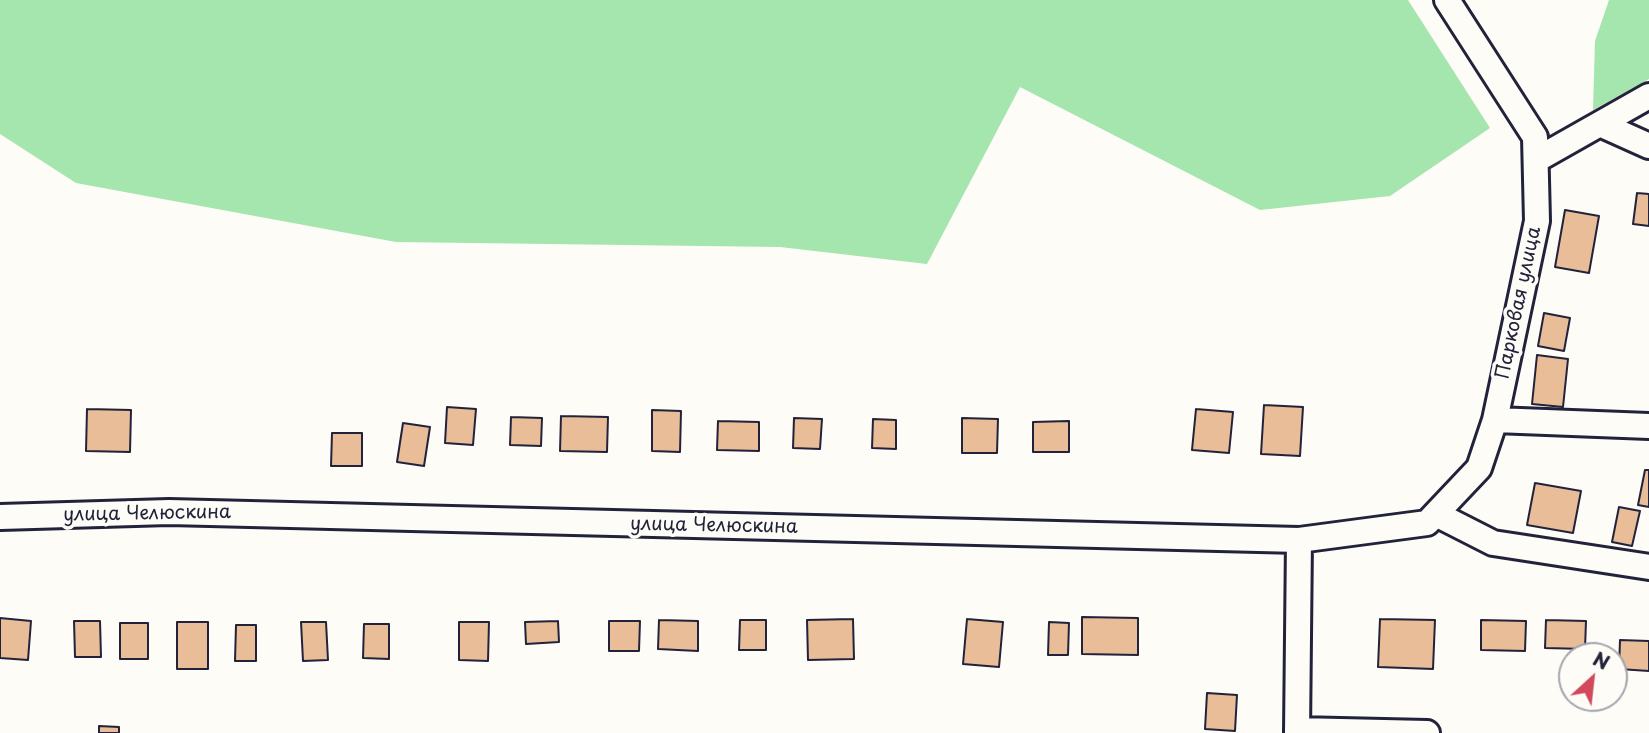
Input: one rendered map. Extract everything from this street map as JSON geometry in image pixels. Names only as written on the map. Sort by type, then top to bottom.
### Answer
[{"type":"street","name":"Парковая улица","points":[[1431,518],[1479,468],[1495,420],[1537,221],[1535,137],[1447,0]]},
{"type":"street","points":[[1536,160],[1649,96]]},
{"type":"street","points":[[1600,124],[1649,146]]},
{"type":"street","points":[[1495,420],[1649,426]]},
{"type":"street","name":"улица Челюскина","points":[[0,517],[169,512],[1298,540],[1431,518]]},
{"type":"street","points":[[1431,518],[1493,543],[1649,567]]},
{"type":"street","points":[[1298,540],[1297,731],[1427,733]]},
{"type":"green space","points":[[0,0],[1408,0],[1490,128],[1390,196],[1260,210],[1020,87],[927,264],[780,247],[396,242],[76,183],[0,134]]},
{"type":"green space","points":[[1609,0],[1649,0],[1649,79],[1593,110],[1595,41]]},
{"type":"building","points":[[1637,193],[1649,194],[1649,226],[1633,224]]},
{"type":"building","points":[[1565,210],[1599,216],[1589,273],[1555,267]]},
{"type":"building","points":[[1544,313],[1570,318],[1564,351],[1538,346]]},
{"type":"building","points":[[1537,355],[1568,359],[1563,407],[1532,404]]},
{"type":"building","points":[[1264,405],[1303,407],[1300,456],[1261,454]]},
{"type":"building","points":[[447,407],[476,409],[473,445],[445,443]]},
{"type":"building","points":[[87,409],[131,410],[130,452],[86,451]]},
{"type":"building","points":[[1196,409],[1233,412],[1229,453],[1192,450]]},
{"type":"building","points":[[652,410],[681,411],[680,452],[652,451]]},
{"type":"building","points":[[561,416],[608,417],[607,452],[560,451]]},
{"type":"building","points":[[511,417],[542,418],[541,446],[510,445]]},
{"type":"building","points":[[794,418],[822,419],[820,449],[793,448]]},
{"type":"building","points":[[962,418],[998,419],[997,453],[962,453]]},
{"type":"building","points":[[873,419],[896,420],[896,449],[872,448]]},
{"type":"building","points":[[718,421],[759,422],[759,451],[717,450]]},
{"type":"building","points":[[1069,421],[1069,452],[1033,452],[1033,422]]},
{"type":"building","points":[[403,423],[430,427],[424,466],[397,462]]},
{"type":"building","points":[[332,433],[362,433],[362,466],[331,466]]},
{"type":"building","points":[[1645,470],[1649,470],[1649,507],[1638,505]]},
{"type":"building","points":[[1535,483],[1581,491],[1573,533],[1527,525]]},
{"type":"building","points":[[1619,507],[1640,511],[1632,546],[1612,542]]},
{"type":"building","points":[[1082,617],[1138,618],[1138,655],[1082,654]]},
{"type":"building","points":[[0,618],[31,621],[28,660],[0,658]]},
{"type":"building","points":[[853,619],[854,659],[808,660],[807,620]]},
{"type":"building","points":[[967,619],[1003,622],[999,667],[963,664]]},
{"type":"building","points":[[1380,619],[1435,620],[1433,669],[1378,667]]},
{"type":"building","points":[[659,620],[698,621],[698,651],[658,649]]},
{"type":"building","points":[[740,620],[766,620],[766,650],[739,650]]},
{"type":"building","points":[[1481,620],[1526,621],[1525,651],[1481,650]]},
{"type":"building","points":[[1546,620],[1586,621],[1585,642],[1558,642],[1558,648],[1545,648]]},
{"type":"building","points":[[74,621],[100,621],[101,657],[75,657]]},
{"type":"building","points":[[558,621],[559,642],[526,644],[525,622]]},
{"type":"building","points":[[609,621],[640,621],[639,651],[609,651]]},
{"type":"building","points":[[177,622],[208,622],[208,669],[177,669]]},
{"type":"building","points":[[301,622],[326,622],[328,660],[303,661]]},
{"type":"building","points":[[459,622],[489,622],[488,661],[459,660]]},
{"type":"building","points":[[1049,622],[1069,623],[1068,655],[1048,655]]},
{"type":"building","points":[[120,623],[148,623],[148,659],[120,659]]},
{"type":"building","points":[[364,624],[389,624],[389,659],[363,658]]},
{"type":"building","points":[[236,625],[256,625],[256,661],[235,661]]},
{"type":"building","points":[[1649,641],[1649,671],[1628,670],[1628,642],[1620,642]]},
{"type":"building","points":[[1207,693],[1237,695],[1235,731],[1205,729]]},
{"type":"building","points":[[99,726],[119,727],[119,733],[99,733]]}]
